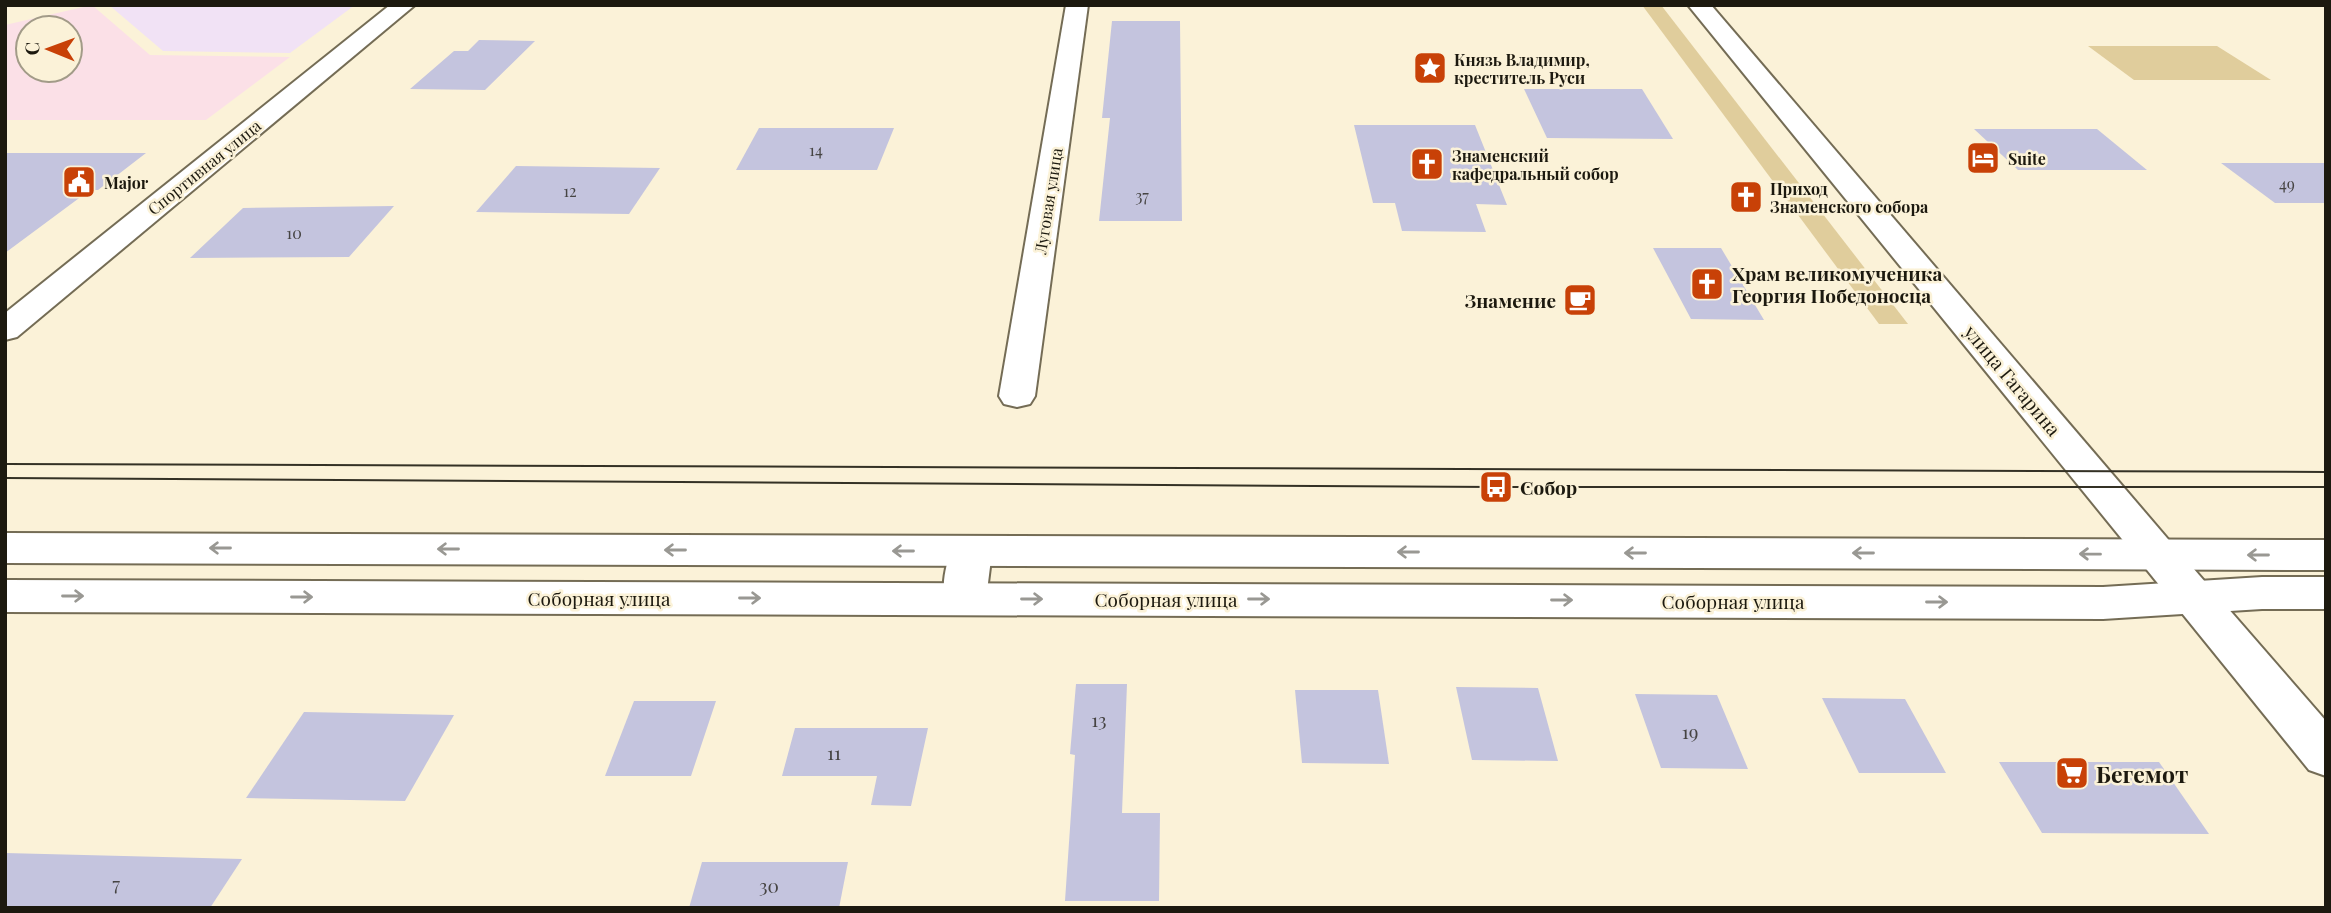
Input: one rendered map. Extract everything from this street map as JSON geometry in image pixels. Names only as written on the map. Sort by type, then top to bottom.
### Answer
[{"type":"main road","name":"Спортивная улица","points":[[5,330],[404,5]]},
{"type":"main road","name":"Луговая улица","points":[[1017,396],[1077,5]]},
{"type":"main road","name":"улица Гагарина","points":[[1699,5],[2326,756]]},
{"type":"main road","points":[[5,548],[2326,555]]},
{"type":"main road","points":[[964,598],[971,551]]},
{"type":"main road","name":"Соборная улица","points":[[5,596],[2103,603],[2326,593]]},
{"type":"shaded area","points":[[92,5],[150,55],[290,57],[206,120],[5,120],[5,25],[14,23],[14,84],[84,84],[84,14],[53,14]]},
{"type":"shaded area","points":[[109,5],[355,5],[290,53],[163,51]]},
{"type":"shaded area","points":[[1642,5],[1661,5],[1908,324],[1879,324]]},
{"type":"shaded area","points":[[2088,46],[2217,46],[2271,80],[2134,80]]},
{"type":"building","points":[[1112,21],[1180,21],[1182,221],[1099,221],[1110,118],[1102,118]]},
{"type":"building","points":[[479,40],[535,41],[485,90],[410,89],[454,51],[468,51]]},
{"type":"building","points":[[1524,89],[1642,89],[1673,139],[1547,138]]},
{"type":"building","name":"Знаменский кафедральный собор","points":[[1354,125],[1475,125],[1507,205],[1476,204],[1486,232],[1402,231],[1395,203],[1373,203]]},
{"type":"building","points":[[759,128],[894,128],[877,170],[736,170]]},
{"type":"building","points":[[1974,129],[2097,129],[2147,170],[2018,170]]},
{"type":"building","points":[[5,153],[146,153],[98,190],[90,190],[5,253]]},
{"type":"building","points":[[2221,163],[2326,163],[2326,203],[2275,203]]},
{"type":"building","points":[[516,166],[660,168],[629,214],[476,212]]},
{"type":"building","points":[[394,206],[349,257],[190,258],[243,208]]},
{"type":"building","name":"Храм великомученика Георгия Победоносца","points":[[1653,248],[1721,248],[1764,320],[1691,319]]},
{"type":"building","points":[[1076,684],[1127,684],[1122,813],[1160,813],[1159,901],[1065,901],[1075,755],[1070,754]]},
{"type":"building","points":[[1456,687],[1538,688],[1558,761],[1472,760]]},
{"type":"building","points":[[1295,690],[1378,690],[1389,764],[1302,763]]},
{"type":"building","points":[[1635,694],[1717,695],[1748,769],[1661,768]]},
{"type":"building","points":[[1822,698],[1905,699],[1946,773],[1859,773]]},
{"type":"building","points":[[634,701],[716,701],[691,776],[605,776]]},
{"type":"building","points":[[304,712],[454,715],[405,801],[246,798]]},
{"type":"building","points":[[795,728],[928,728],[911,806],[871,805],[877,776],[782,776]]},
{"type":"building","points":[[1999,762],[2159,762],[2209,834],[2042,833]]},
{"type":"building","points":[[5,853],[242,859],[210,908],[5,908]]},
{"type":"building","points":[[702,862],[848,862],[839,908],[689,908]]},
{"type":"tram line","points":[[5,464],[2326,472]]},
{"type":"tram line","points":[[5,478],[1496,487],[2326,487]]},
{"type":"place","name":"Князь Владимир, креститель Руси","points":[[1430,68]]},
{"type":"place","name":"Suite","points":[[1983,158]]},
{"type":"place","name":"Знаменский кафедральный собор","points":[[1427,164]]},
{"type":"place","name":"Major","points":[[79,182]]},
{"type":"place","name":"Приход Знаменского собора","points":[[1746,197]]},
{"type":"place","name":"Храм великомученика Георгия Победоносца","points":[[1707,284]]},
{"type":"place","name":"Знамение","points":[[1580,300]]},
{"type":"place","name":"Собор","points":[[1496,487]]},
{"type":"place","name":"Бегемот","points":[[2072,773]]}]
